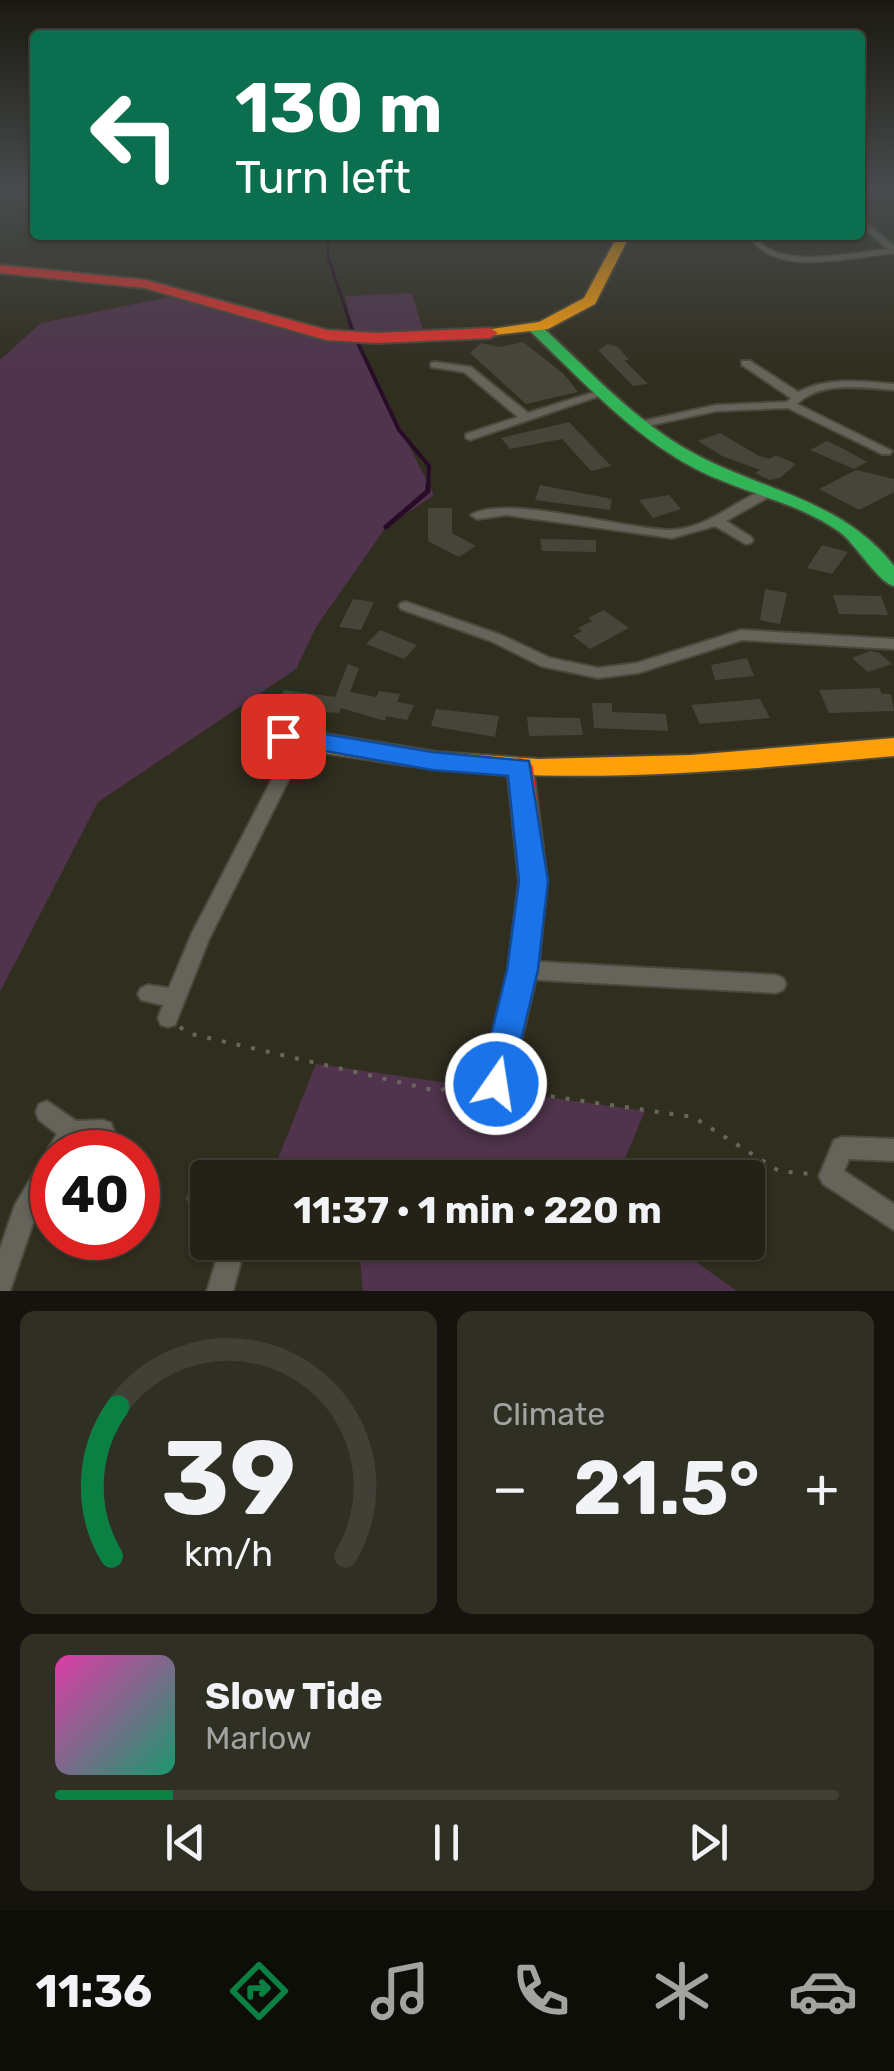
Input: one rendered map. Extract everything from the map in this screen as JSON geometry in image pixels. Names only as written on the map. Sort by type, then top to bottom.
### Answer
[{"type":"street","points":[[0,270],[158,286],[326,335],[410,337],[536,328],[561,319],[590,301],[616,250]]},
{"type":"street","points":[[536,328],[676,452],[833,518],[864,543],[894,580]]},
{"type":"street","points":[[746,363],[793,401],[890,450],[882,458],[892,464]]},
{"type":"street","points":[[435,365],[466,369],[525,417]]},
{"type":"street","points":[[643,424],[716,408],[793,401],[816,389],[854,384],[894,387]]},
{"type":"street","points":[[470,436],[605,392]]},
{"type":"street","points":[[477,514],[507,510],[672,534],[716,521],[768,492]]},
{"type":"street","points":[[716,521],[746,540]]},
{"type":"street","points":[[406,606],[496,638],[546,662],[598,674],[638,668],[741,635],[894,644]]},
{"type":"street","points":[[148,994],[172,1008],[199,939],[292,738],[432,761],[520,767],[736,761],[894,747]]},
{"type":"street","points":[[485,1083],[522,970],[534,881],[520,767]]},
{"type":"street","points":[[522,970],[776,984]]},
{"type":"street","points":[[47,1112],[58,1130]]},
{"type":"street","points":[[894,1150],[842,1148],[831,1176],[894,1218]]},
{"type":"street","points":[[0,1286],[30,1199]]},
{"type":"street","points":[[220,1291],[229,1260]]},
{"type":"lane","points":[[764,250],[786,260],[894,251]]},
{"type":"path","points":[[172,1008],[187,1033],[436,1091],[485,1083],[527,1094],[693,1117],[780,1171],[831,1176]]},
{"type":"shaded area","points":[[412,293],[423,331],[354,333],[345,296]]},
{"type":"shaded area","points":[[173,296],[354,337],[434,495],[386,527],[316,627],[296,669],[98,802],[0,992],[0,360],[41,323]]},
{"type":"shaded area","points":[[316,1064],[645,1111],[624,1160],[277,1160]]},
{"type":"shaded area","points":[[360,1260],[693,1260],[737,1291],[363,1291]]},
{"type":"building","points":[[523,342],[564,374],[578,392],[526,404],[470,353],[481,343],[499,347]]},
{"type":"building","points":[[608,344],[618,347],[629,360],[624,360],[648,384],[633,386],[598,350]]},
{"type":"building","points":[[569,422],[611,466],[591,471],[562,439],[510,449],[501,438]]},
{"type":"building","points":[[720,433],[759,456],[770,459],[776,455],[796,464],[780,478],[770,480],[755,473],[760,470],[722,456],[698,441]]},
{"type":"building","points":[[827,441],[867,462],[854,469],[810,450]]},
{"type":"building","points":[[856,470],[894,479],[894,492],[859,510],[819,489]]},
{"type":"building","points":[[540,485],[612,499],[610,510],[535,500]]},
{"type":"building","points":[[669,495],[681,509],[653,518],[639,500]]},
{"type":"building","points":[[428,508],[452,508],[452,533],[476,546],[459,557],[428,541]]},
{"type":"building","points":[[540,539],[596,540],[596,552],[542,551]]},
{"type":"building","points":[[822,545],[848,552],[832,574],[807,568]]},
{"type":"building","points":[[765,589],[787,593],[780,624],[760,620]]},
{"type":"building","points":[[833,595],[881,596],[888,615],[839,614]]},
{"type":"building","points":[[353,599],[374,602],[361,630],[339,627]]},
{"type":"building","points":[[604,610],[629,628],[590,649],[573,636],[582,631],[578,628],[592,621],[588,618]]},
{"type":"building","points":[[380,630],[417,645],[404,659],[366,644]]},
{"type":"building","points":[[878,652],[892,664],[868,672],[852,658]]},
{"type":"building","points":[[747,658],[754,676],[715,680],[711,665]]},
{"type":"building","points":[[348,664],[359,668],[350,692],[376,697],[379,691],[400,694],[397,702],[414,705],[407,720],[386,716],[385,721],[341,708],[339,713],[284,710],[287,703],[279,702],[284,690],[335,697]]},
{"type":"building","points":[[879,688],[882,694],[891,694],[894,711],[829,713],[819,690]]},
{"type":"building","points":[[760,699],[770,718],[700,724],[691,705]]},
{"type":"building","points":[[592,703],[612,703],[612,712],[666,714],[668,731],[594,728]]},
{"type":"building","points":[[436,709],[499,716],[495,737],[431,726]]},
{"type":"building","points":[[527,717],[580,718],[583,735],[529,736]]},
{"type":"waterway","points":[[328,250],[349,320]]},
{"type":"waterway","points":[[349,320],[353,333]]},
{"type":"waterway","points":[[357,341],[399,430],[429,466],[428,489]]},
{"type":"waterway","points":[[386,527],[428,489]]},
{"type":"traffic: fast","points":[[535,328],[655,437],[704,467],[821,513],[848,529],[872,551],[894,580]]},
{"type":"traffic: slow","points":[[490,333],[543,326],[590,301],[616,250]]},
{"type":"traffic: slow","points":[[283,736],[436,761],[590,769],[894,747]]},
{"type":"traffic: jam","points":[[0,269],[146,284],[326,335],[376,338],[490,333]]},
{"type":"traffic: jam","points":[[474,1082],[496,1084],[523,970],[533,881],[520,767]]},
{"type":"route","points":[[283,736],[432,761],[520,767],[534,881],[522,970],[496,1084]]}]
